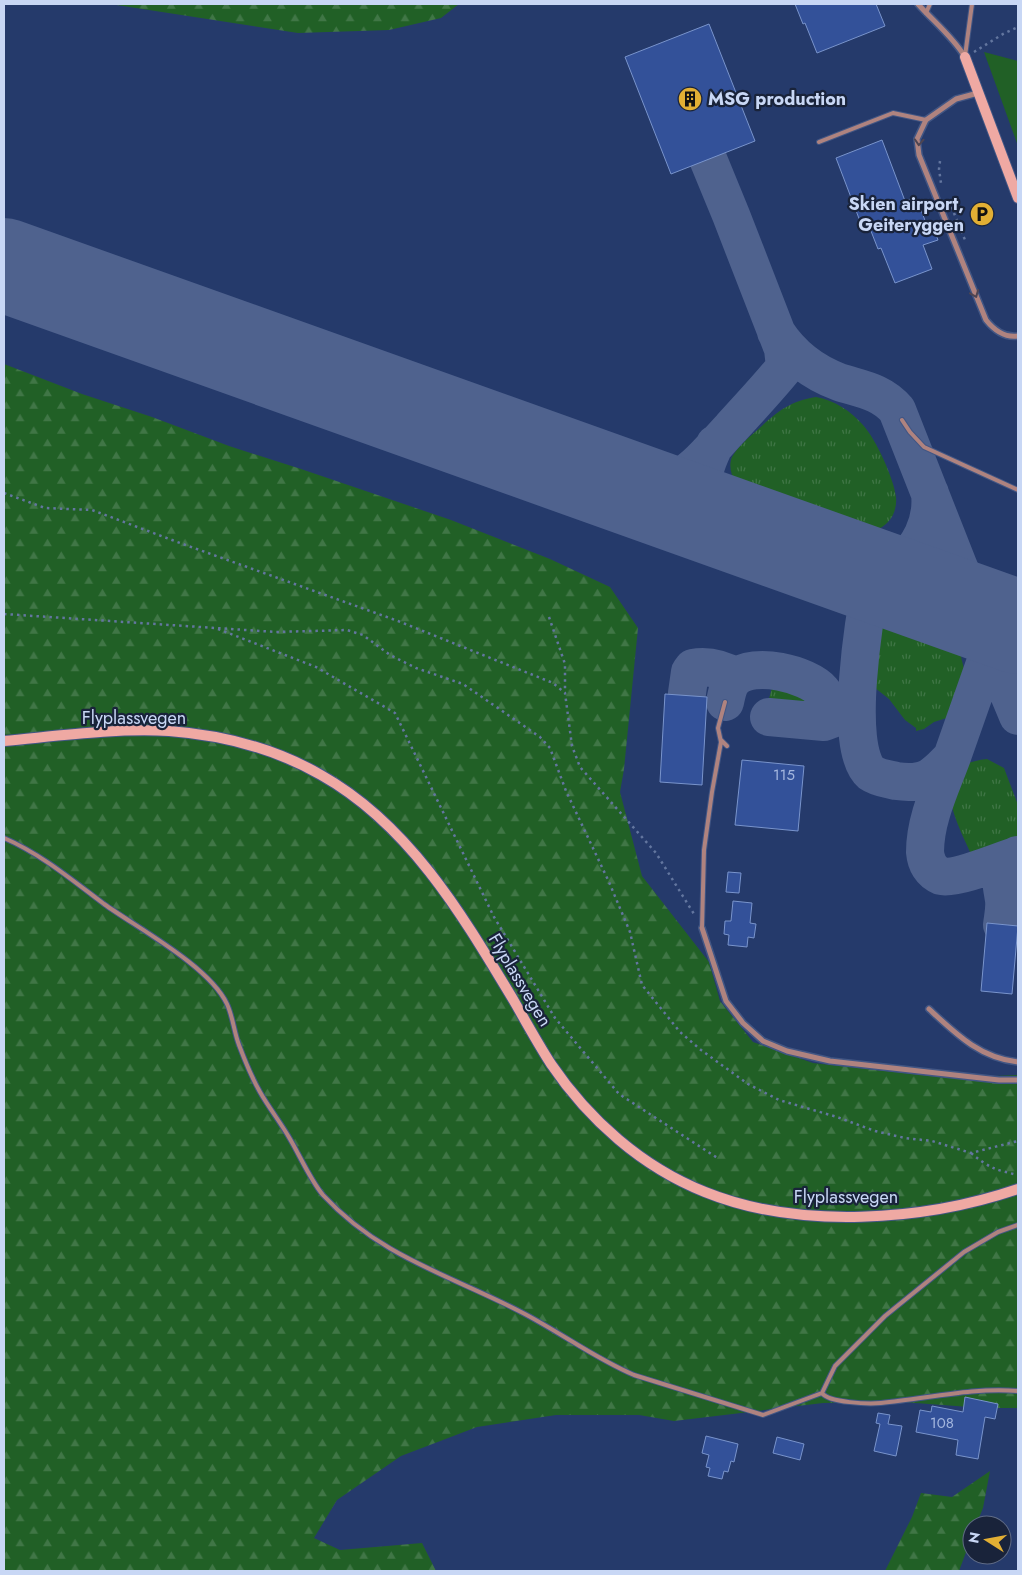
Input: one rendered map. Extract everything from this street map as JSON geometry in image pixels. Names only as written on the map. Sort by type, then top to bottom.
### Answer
[{"type":"main road","points":[[965,57],[1018,198]]},
{"type":"main road","name":"Flyplassvegen","points":[[4,742],[131,731],[170,731],[220,738],[271,752],[320,774],[343,788],[374,812],[396,833],[437,880],[480,945],[549,1061],[580,1102],[600,1124],[640,1157],[672,1176],[705,1192],[740,1204],[767,1210],[800,1215],[858,1216],[892,1215],[944,1208],[993,1198],[1018,1189]]},
{"type":"street","points":[[918,4],[958,46],[965,57]]},
{"type":"street","points":[[978,93],[956,99],[926,120],[917,139],[919,155],[986,320],[993,330],[1014,337],[1018,336]]},
{"type":"street","points":[[702,928],[726,1001],[743,1023],[763,1041],[787,1051],[830,1061],[999,1080],[1018,1080]]},
{"type":"street","points":[[929,1009],[958,1036],[986,1054],[1003,1060],[1018,1062]]},
{"type":"lane","points":[[926,13],[930,4]]},
{"type":"lane","points":[[965,57],[972,4]]},
{"type":"lane","points":[[819,142],[893,113],[926,120]]},
{"type":"lane","points":[[902,420],[924,447],[1018,490]]},
{"type":"lane","points":[[702,928],[704,850],[721,740],[718,728],[725,702]]},
{"type":"lane","points":[[721,740],[727,746]]},
{"type":"lane","points":[[4,838],[41,857],[104,904],[185,959],[203,974],[226,1002],[238,1043],[260,1091],[321,1192],[345,1218],[371,1237],[419,1265],[531,1317],[614,1367],[634,1376],[763,1415],[822,1393],[835,1366],[885,1316],[964,1252],[998,1232],[1018,1225]]},
{"type":"lane","points":[[822,1393],[828,1398],[880,1403],[924,1396],[980,1391],[1018,1391]]},
{"type":"path","points":[[965,57],[1018,27]]},
{"type":"path","points":[[4,493],[45,508],[92,510],[398,621],[553,683],[565,693]]},
{"type":"path","points":[[4,614],[276,632],[347,630],[363,636],[390,655],[416,668],[463,684],[540,737],[550,748],[569,800],[610,882],[630,932],[642,985],[680,1032],[701,1050],[748,1084],[779,1100],[838,1117],[875,1131],[905,1138],[932,1141],[971,1153],[984,1164],[996,1170],[1018,1175]]},
{"type":"path","points":[[549,616],[565,664],[565,693],[572,746],[580,767],[656,853],[702,928]]},
{"type":"path","points":[[214,628],[316,667],[395,713],[494,917],[555,1018],[619,1094],[719,1159]]},
{"type":"path","points":[[971,1153],[1018,1141]]},
{"type":"green space","points":[[110,4],[459,4],[441,18],[389,30],[298,33]]},
{"type":"green space","points":[[984,52],[1018,61],[1018,146]]},
{"type":"green space","points":[[4,364],[229,446],[451,520],[550,559],[610,587],[638,628],[620,792],[642,876],[709,962],[720,1001],[753,1042],[813,1063],[948,1078],[1018,1075],[1018,1408],[983,1408],[902,1402],[823,1403],[674,1421],[639,1415],[556,1415],[477,1427],[401,1456],[337,1500],[314,1538],[340,1550],[422,1543],[436,1571],[4,1571]]},
{"type":"green space","points":[[816,397],[836,403],[853,415],[868,431],[884,459],[895,489],[896,504],[890,520],[878,529],[861,533],[834,528],[749,495],[740,488],[734,479],[730,468],[732,457],[742,444],[782,409],[797,402]]},
{"type":"green space","points":[[883,621],[884,627],[902,635],[960,647],[966,687],[956,715],[934,722],[924,729],[916,731],[916,728],[905,720],[889,699],[870,684],[873,636]]},
{"type":"green space","points":[[775,685],[799,687],[807,690],[809,705],[768,702],[772,688]]},
{"type":"green space","points":[[987,759],[1004,768],[1018,805],[1018,843],[987,855],[971,854],[953,811],[950,796],[951,783],[956,772],[968,763]]},
{"type":"green space","points":[[990,1471],[980,1515],[962,1515],[962,1563],[959,1571],[885,1571],[912,1517],[921,1493],[952,1497]]},
{"type":"building","points":[[795,4],[876,4],[885,26],[817,53]]},
{"type":"building","name":"MSG production","points":[[709,24],[755,141],[671,174],[625,57]]},
{"type":"building","points":[[882,140],[905,201],[916,197],[926,223],[931,221],[938,240],[923,245],[932,269],[895,283],[881,248],[878,249],[869,226],[863,229],[836,158]]},
{"type":"building","points":[[665,694],[707,697],[702,785],[660,782]]},
{"type":"building","points":[[742,760],[804,766],[798,831],[735,825]]},
{"type":"building","points":[[728,872],[741,873],[739,893],[726,892]]},
{"type":"building","points":[[733,901],[752,903],[750,923],[756,924],[754,938],[748,937],[747,947],[728,945],[729,935],[724,934],[725,921],[731,921]]},
{"type":"building","points":[[987,923],[1018,926],[1012,994],[981,991]]},
{"type":"building","points":[[965,1397],[998,1404],[995,1419],[985,1417],[978,1459],[956,1455],[958,1440],[916,1432],[920,1410],[931,1412],[932,1406],[963,1412]]},
{"type":"building","points":[[878,1413],[890,1415],[888,1424],[902,1426],[896,1456],[874,1451],[880,1424],[876,1423]]},
{"type":"building","points":[[706,1436],[738,1444],[734,1462],[731,1461],[728,1472],[724,1471],[722,1479],[708,1476],[710,1468],[706,1467],[709,1455],[702,1453]]},
{"type":"building","points":[[777,1437],[804,1444],[800,1460],[773,1453]]},
{"type":"taxiway","points":[[615,483],[655,486],[668,483],[686,473],[710,452],[785,367],[783,349],[708,159]]},
{"type":"taxiway","points":[[776,332],[788,348],[811,368],[829,378],[877,395],[897,410],[967,587],[990,630],[992,641],[990,649],[1018,716]]},
{"type":"taxiway","points":[[715,444],[705,470],[707,489],[711,497],[725,513],[748,531]]},
{"type":"taxiway","points":[[930,493],[927,524],[918,544],[904,560],[887,570],[873,575],[865,618],[858,678],[858,737],[862,759],[871,773],[896,781],[915,782],[928,778],[952,757]]},
{"type":"taxiway","points":[[1018,630],[1002,636],[990,649],[934,803],[928,827],[925,852],[932,870],[941,876],[957,875],[1018,855]]},
{"type":"taxiway","points":[[687,693],[690,672],[693,668],[715,668],[736,677]]},
{"type":"taxiway","points":[[725,702],[731,683],[735,678],[744,673],[754,670],[780,672],[805,679],[822,691],[826,697],[832,719],[824,722],[769,717]]},
{"type":"taxiway","points":[[1002,925],[1004,903],[1001,874],[1006,864],[1017,855]]},
{"type":"runway","points":[[4,265],[1018,627]]},
{"type":"place","name":"MSG production","points":[[690,99]]},
{"type":"place","name":"Skien airport, Geiteryggen","points":[[982,214]]}]
